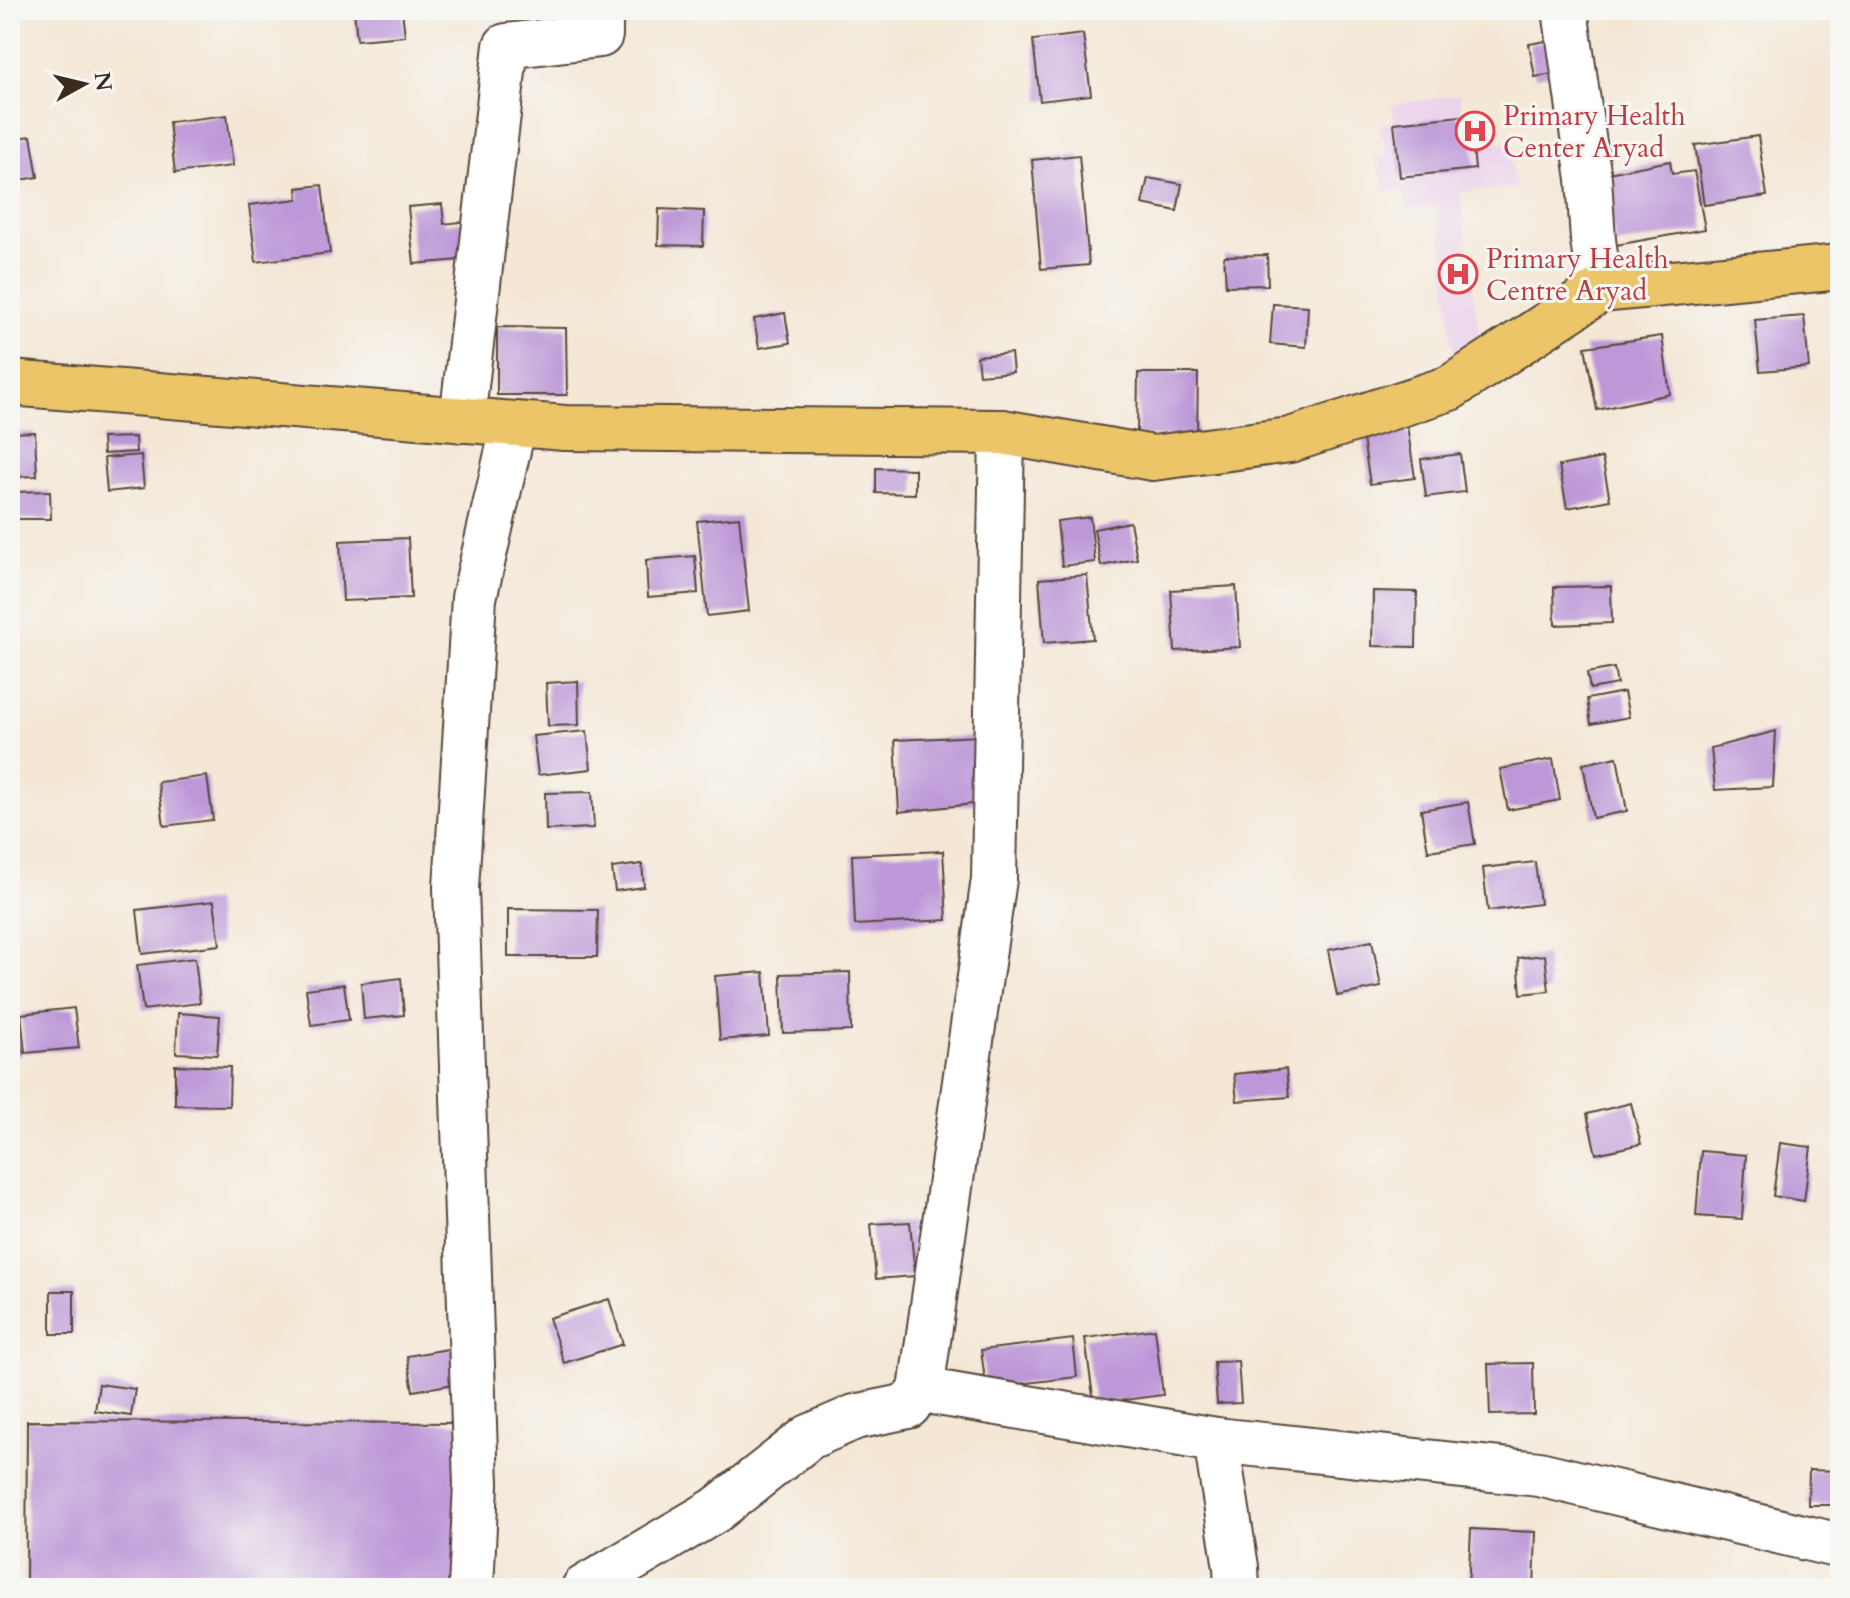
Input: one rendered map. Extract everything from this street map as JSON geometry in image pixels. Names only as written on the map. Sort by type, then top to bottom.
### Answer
[{"type":"main road","points":[[10,383],[565,428],[1002,432],[1153,458],[1290,440],[1450,388],[1600,290],[1840,267]]},
{"type":"street","points":[[462,420],[506,46],[600,35],[600,10]]},
{"type":"street","points":[[1565,10],[1589,179],[1600,290]]},
{"type":"street","points":[[471,1588],[476,1484],[456,888],[474,598],[514,424]]},
{"type":"street","points":[[584,1588],[716,1510],[809,1437],[855,1417],[908,1406],[921,1390],[994,879],[1002,432]]},
{"type":"street","points":[[921,1390],[1216,1440],[1539,1474],[1840,1546]]},
{"type":"street","points":[[1216,1440],[1237,1588]]},
{"type":"shaded area","name":"Primary Health Centre Aryad","points":[[1460,94],[1463,146],[1507,142],[1516,188],[1460,192],[1480,340],[1454,366],[1439,207],[1408,209],[1403,191],[1384,191],[1377,156],[1387,154],[1379,123],[1395,123],[1392,105]]},
{"type":"building","points":[[354,10],[402,10],[405,36],[357,40]]},
{"type":"building","points":[[1083,34],[1091,95],[1040,101],[1033,40]]},
{"type":"building","points":[[1552,40],[1559,73],[1535,77],[1529,44]]},
{"type":"building","points":[[227,115],[233,166],[175,173],[169,122]]},
{"type":"building","points":[[1470,115],[1475,169],[1400,177],[1394,123]]},
{"type":"building","points":[[31,136],[38,177],[10,182],[10,139]]},
{"type":"building","points":[[1758,136],[1767,196],[1704,205],[1695,145]]},
{"type":"building","points":[[1079,155],[1089,265],[1041,269],[1032,160]]},
{"type":"building","points":[[1670,161],[1672,174],[1694,171],[1705,229],[1616,245],[1603,174]]},
{"type":"building","points":[[1148,178],[1182,184],[1177,211],[1142,204]]},
{"type":"building","points":[[322,185],[330,253],[256,262],[249,205],[298,199],[297,188]]},
{"type":"building","points":[[442,204],[444,224],[468,221],[471,259],[414,264],[408,207]]},
{"type":"building","points":[[659,209],[704,211],[703,246],[658,245]]},
{"type":"building","points":[[1267,255],[1268,285],[1226,286],[1224,256]]},
{"type":"building","points":[[1273,304],[1308,306],[1306,347],[1270,344]]},
{"type":"building","points":[[785,313],[790,343],[759,348],[754,319]]},
{"type":"building","points":[[1804,316],[1809,367],[1760,371],[1755,320]]},
{"type":"building","points":[[497,327],[566,328],[567,395],[497,395]]},
{"type":"building","points":[[1662,336],[1670,394],[1597,410],[1585,347]]},
{"type":"building","points":[[1011,353],[1013,372],[979,375],[977,356]]},
{"type":"building","points":[[1138,373],[1198,373],[1197,437],[1137,436]]},
{"type":"building","points":[[1406,419],[1415,478],[1370,484],[1361,426]]},
{"type":"building","points":[[35,432],[37,476],[10,477],[10,433]]},
{"type":"building","points":[[135,437],[136,452],[103,454],[102,438]]},
{"type":"building","points":[[1460,454],[1465,492],[1426,497],[1421,459]]},
{"type":"building","points":[[141,455],[144,488],[107,492],[104,458]]},
{"type":"building","points":[[1602,458],[1610,500],[1567,508],[1559,466]]},
{"type":"building","points":[[876,468],[915,469],[915,494],[876,493]]},
{"type":"building","points":[[50,491],[51,519],[10,519],[10,492]]},
{"type":"building","points":[[739,517],[749,611],[707,616],[697,521]]},
{"type":"building","points":[[1090,517],[1095,562],[1062,566],[1057,521]]},
{"type":"building","points":[[1130,522],[1137,559],[1101,566],[1094,529]]},
{"type":"building","points":[[408,538],[411,598],[343,601],[340,541]]},
{"type":"building","points":[[695,556],[698,593],[648,597],[646,560]]},
{"type":"building","points":[[1087,575],[1093,639],[1044,643],[1039,579]]},
{"type":"building","points":[[1236,586],[1240,647],[1175,651],[1171,590]]},
{"type":"building","points":[[1611,586],[1612,623],[1555,625],[1554,587]]},
{"type":"building","points":[[1373,591],[1417,592],[1416,647],[1372,646]]},
{"type":"building","points":[[1614,668],[1617,684],[1590,689],[1587,673]]},
{"type":"building","points":[[578,681],[579,725],[548,726],[546,683]]},
{"type":"building","points":[[1624,692],[1629,717],[1591,724],[1587,699]]},
{"type":"building","points":[[587,731],[591,769],[538,775],[533,736]]},
{"type":"building","points":[[1776,731],[1773,787],[1715,790],[1711,748]]},
{"type":"building","points":[[981,736],[982,803],[899,812],[895,740]]},
{"type":"building","points":[[1617,757],[1627,811],[1593,818],[1583,764]]},
{"type":"building","points":[[1553,759],[1560,800],[1508,810],[1500,769]]},
{"type":"building","points":[[207,776],[213,820],[164,826],[158,782]]},
{"type":"building","points":[[592,792],[594,828],[546,830],[545,793]]},
{"type":"building","points":[[1468,802],[1475,844],[1428,851],[1421,810]]},
{"type":"building","points":[[943,851],[947,920],[855,925],[852,855]]},
{"type":"building","points":[[1535,862],[1540,904],[1488,911],[1483,868]]},
{"type":"building","points":[[642,864],[644,887],[615,891],[612,868]]},
{"type":"building","points":[[214,901],[220,945],[142,954],[137,910]]},
{"type":"building","points":[[508,909],[598,910],[597,957],[508,957]]},
{"type":"building","points":[[1372,941],[1381,987],[1337,996],[1328,950]]},
{"type":"building","points":[[1545,955],[1549,991],[1521,994],[1518,958]]},
{"type":"building","points":[[195,958],[200,1003],[143,1010],[137,965]]},
{"type":"building","points":[[764,972],[769,1036],[720,1040],[715,976]]},
{"type":"building","points":[[850,972],[851,1031],[783,1033],[781,974]]},
{"type":"building","points":[[401,978],[404,1015],[364,1019],[361,983]]},
{"type":"building","points":[[344,984],[349,1020],[311,1025],[306,989]]},
{"type":"building","points":[[74,1008],[79,1048],[25,1053],[21,1014]]},
{"type":"building","points":[[178,1013],[220,1016],[217,1055],[176,1053]]},
{"type":"building","points":[[18,1015],[22,1055],[10,1056],[10,1016]]},
{"type":"building","points":[[175,1065],[230,1067],[229,1106],[175,1105]]},
{"type":"building","points":[[1286,1069],[1289,1097],[1237,1101],[1234,1074]]},
{"type":"building","points":[[1631,1103],[1641,1144],[1596,1154],[1587,1114]]},
{"type":"building","points":[[1780,1143],[1811,1147],[1804,1201],[1773,1196]]},
{"type":"building","points":[[1701,1151],[1746,1155],[1742,1219],[1696,1216]]},
{"type":"building","points":[[910,1222],[915,1276],[876,1279],[871,1224]]},
{"type":"building","points":[[1840,1238],[1840,1278],[1836,1278],[1832,1239]]},
{"type":"building","points":[[51,1291],[74,1291],[74,1334],[51,1334]]},
{"type":"building","points":[[609,1299],[623,1344],[564,1363],[549,1318]]},
{"type":"building","points":[[1155,1329],[1163,1395],[1094,1404],[1085,1338]]},
{"type":"building","points":[[1073,1339],[1077,1377],[986,1388],[981,1350]]},
{"type":"building","points":[[454,1348],[460,1383],[413,1391],[407,1356]]},
{"type":"building","points":[[1238,1361],[1241,1403],[1217,1404],[1214,1362]]},
{"type":"building","points":[[1533,1363],[1534,1414],[1490,1415],[1488,1364]]},
{"type":"building","points":[[99,1384],[135,1389],[131,1416],[95,1411]]},
{"type":"building","points":[[27,1421],[460,1423],[460,1588],[26,1588]]},
{"type":"building","points":[[1809,1470],[1840,1471],[1840,1505],[1808,1505]]},
{"type":"building","points":[[1471,1529],[1536,1532],[1534,1588],[1468,1588]]},
{"type":"building","points":[[496,1585],[528,1585],[528,1588],[496,1588]]},
{"type":"place","name":"Primary Health Center Aryad","points":[[1475,131]]},
{"type":"place","name":"Primary Health Centre Aryad","points":[[1458,274]]}]
